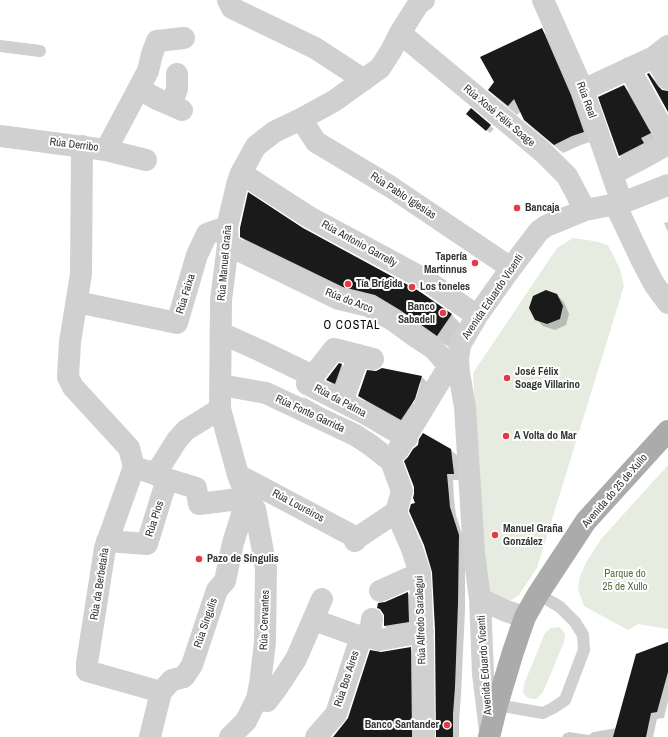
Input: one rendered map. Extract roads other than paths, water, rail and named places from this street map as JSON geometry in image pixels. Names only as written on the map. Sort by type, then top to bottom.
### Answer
[{"type":"main road","name":"Avenida do 25 de Xullo","points":[[489,734],[525,617],[538,594],[586,521],[668,431]]},
{"type":"street","points":[[228,0],[232,8],[315,48],[364,80]]},
{"type":"street","name":"Rúa Manuel Graña","points":[[247,498],[238,475],[220,409],[221,300],[227,236],[241,173],[256,146],[274,132],[334,101],[380,68],[400,33],[423,0]]},
{"type":"street","name":"Rúa Real","points":[[543,0],[584,90],[612,174],[619,204],[642,261],[654,284],[668,303]]},
{"type":"street","name":"Rúa Xosé Félix Soage","points":[[400,33],[543,152],[567,176],[585,210]]},
{"type":"street","points":[[106,150],[148,71],[157,40],[184,38]]},
{"type":"street","points":[[584,90],[661,51],[668,79]]},
{"type":"street","points":[[629,68],[668,138]]},
{"type":"street","points":[[138,89],[177,107],[177,74]]},
{"type":"street","name":"Rúa Pablo Iglesias","points":[[301,119],[316,142],[391,187],[511,268]]},
{"type":"street","name":"Rúa Derribo","points":[[0,136],[82,146],[106,150],[146,160]]},
{"type":"street","points":[[612,174],[668,144]]},
{"type":"street","points":[[82,146],[81,274],[70,342],[68,377],[73,387],[151,473],[196,488],[199,504],[247,498]]},
{"type":"street","name":"Rúa Antonio Garrelly","points":[[241,173],[309,217],[426,280],[477,316]]},
{"type":"street","name":"Avenida Eduardo Vicenti","points":[[489,734],[483,674],[480,599],[474,552],[465,408],[454,369],[458,359],[460,345],[477,316],[539,231],[546,226],[585,210],[619,204],[668,185]]},
{"type":"street","name":"Rúa Faixa","points":[[77,302],[177,323],[197,255],[206,234],[227,236]]},
{"type":"street","name":"Rúa do Arco","points":[[227,236],[339,299],[369,306],[433,348],[454,369]]},
{"type":"street","name":"Rúa da Palma","points":[[221,333],[261,350],[310,374],[307,384],[407,438]]},
{"type":"street","points":[[288,403],[310,374],[334,349],[366,357],[342,402]]},
{"type":"street","points":[[396,512],[402,491],[391,461],[454,369]]},
{"type":"street","name":"Rúa Fonte Garrida","points":[[221,385],[266,393],[355,435],[391,461]]},
{"type":"street","name":"Rúa da Berbetaña","points":[[161,692],[87,671],[104,548],[151,473],[160,467],[186,430],[220,409]]},
{"type":"street","name":"Rúa Pios","points":[[107,541],[147,544],[151,473]]},
{"type":"street","name":"Rúa Loureiros","points":[[238,475],[356,540],[396,512]]},
{"type":"street","name":"Rúa Síngulis","points":[[161,692],[172,680],[184,677],[192,665],[217,590],[225,581],[233,543],[247,498]]},
{"type":"street","name":"Rúa Cervantes","points":[[239,735],[257,699],[265,642],[266,568],[255,509],[247,498]]},
{"type":"street","name":"Rúa Alfredo Saralegui","points":[[396,512],[412,549],[420,573],[424,737]]},
{"type":"street","points":[[380,591],[420,573]]},
{"type":"street","points":[[257,699],[266,701],[277,688],[296,660],[322,599]]},
{"type":"street","name":"Avenida Eduardo Vicenti","points":[[480,599],[506,611],[525,617]]},
{"type":"street","points":[[314,620],[365,630],[379,640],[422,632]]},
{"type":"street","name":"Rúa Bos Aires","points":[[316,737],[336,714],[365,630]]},
{"type":"street","points":[[150,737],[161,692]]},
{"type":"lane","points":[[0,46],[40,51]]},
{"type":"lane","points":[[497,705],[543,713],[553,708],[565,700],[584,650],[583,635],[575,622],[560,607],[538,594]]},
{"type":"place","name":"Bancaja","points":[[517,208]]},
{"type":"place","name":"Tapería Martinnus","points":[[475,263]]},
{"type":"place","name":"Tía Brígida","points":[[348,284]]},
{"type":"place","name":"Los toneles","points":[[412,287]]},
{"type":"place","name":"Banco Sabadell","points":[[443,313]]},
{"type":"place","name":"José Félix Soage Villarino","points":[[507,378]]},
{"type":"place","name":"A Volta do Mar","points":[[506,436]]},
{"type":"place","name":"Manuel Graña González","points":[[495,535]]},
{"type":"place","name":"Pazo de Síngulis","points":[[199,559]]},
{"type":"place","name":"Banco Santander","points":[[447,725]]},
{"type":"district","name":"O COSTAL","points":[[352,326]]},
{"type":"park label","name":"Parque do 25 de Xullo","points":[[625,580]]}]
